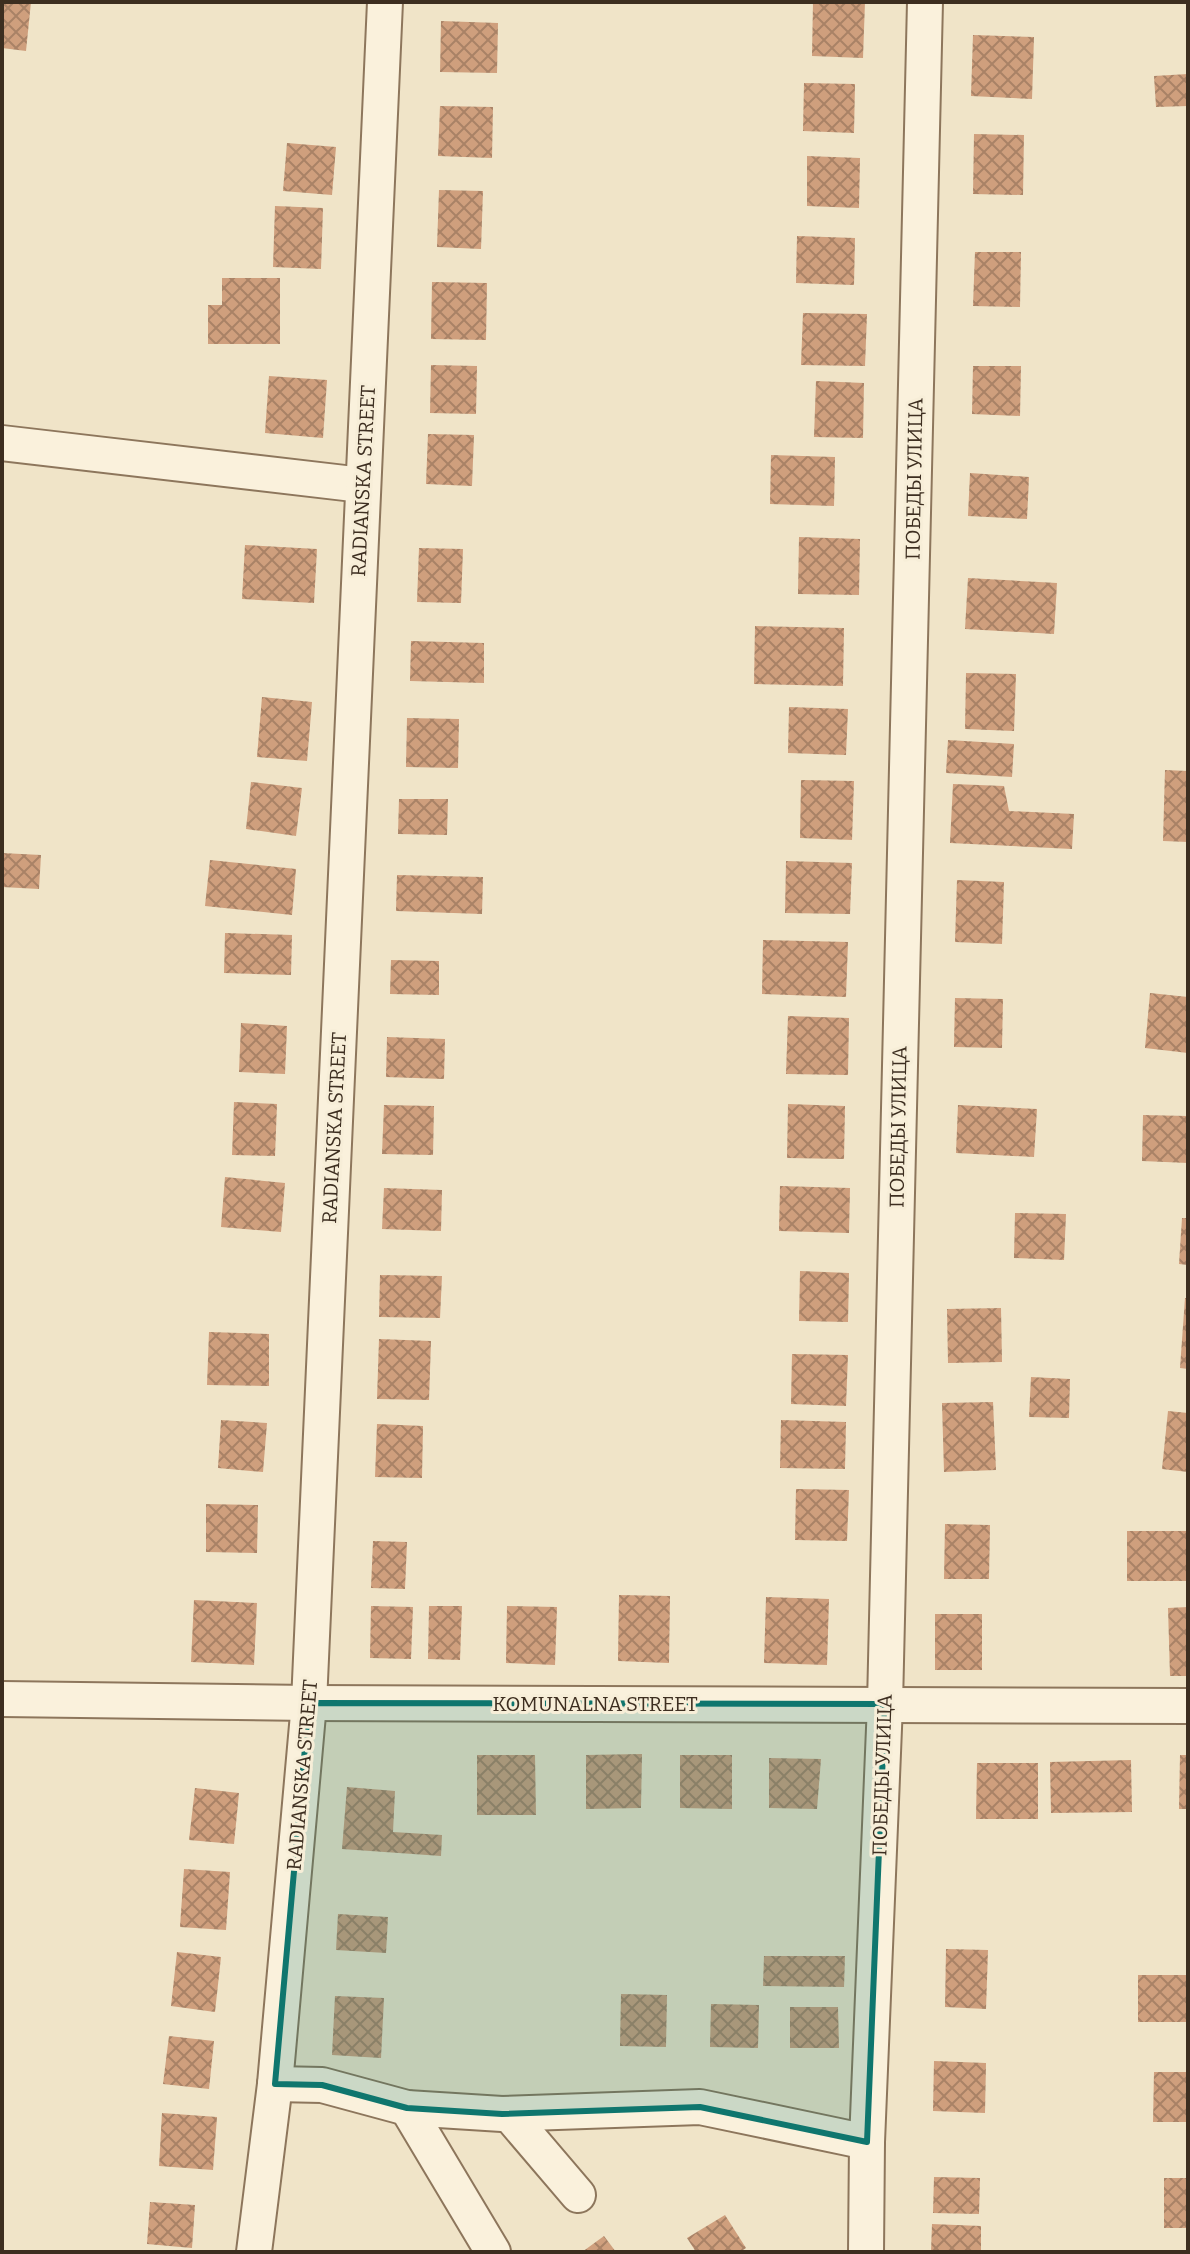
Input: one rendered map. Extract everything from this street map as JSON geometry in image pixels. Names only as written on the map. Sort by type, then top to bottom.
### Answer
[{"type":"street","name":"RADIANSKA STREET","points":[[254,2252],[275,2084],[309,1703],[385,2]]},
{"type":"street","name":"ПОБЕДЫ УЛИЦА","points":[[866,2252],[867,2142],[885,1704],[925,2]]},
{"type":"street","points":[[2,443],[362,485]]},
{"type":"street","name":"KOMUNALNA STREET","points":[[2,1699],[1188,1706]]},
{"type":"street","points":[[275,2084],[322,2085],[407,2108],[509,2114],[700,2107],[867,2142]]},
{"type":"street","points":[[407,2108],[493,2252]]},
{"type":"street","points":[[509,2114],[578,2195]]},
{"type":"highlighted area","points":[[309,1703],[885,1704],[867,2142],[700,2107],[502,2114],[407,2108],[322,2085],[275,2084]]},
{"type":"building","points":[[2,2],[31,2],[26,51],[2,48]]},
{"type":"building","points":[[813,2],[865,2],[863,58],[812,56]]},
{"type":"building","points":[[441,21],[498,23],[497,73],[440,72]]},
{"type":"building","points":[[973,35],[1034,37],[1032,99],[971,96]]},
{"type":"building","points":[[1188,74],[1188,106],[1156,107],[1154,76]]},
{"type":"building","points":[[804,83],[855,84],[854,133],[803,131]]},
{"type":"building","points":[[440,106],[493,107],[492,158],[438,156]]},
{"type":"building","points":[[974,134],[1024,135],[1023,195],[973,194]]},
{"type":"building","points":[[287,143],[336,147],[332,195],[283,191]]},
{"type":"building","points":[[807,156],[860,158],[859,208],[807,206]]},
{"type":"building","points":[[439,190],[483,191],[481,249],[437,247]]},
{"type":"building","points":[[275,206],[323,208],[321,269],[273,267]]},
{"type":"building","points":[[797,236],[855,238],[854,285],[796,283]]},
{"type":"building","points":[[975,252],[1021,252],[1020,307],[973,306]]},
{"type":"building","points":[[222,278],[280,278],[280,344],[208,344],[208,305],[222,305]]},
{"type":"building","points":[[432,282],[487,283],[486,340],[431,339]]},
{"type":"building","points":[[803,313],[867,314],[865,366],[801,365]]},
{"type":"building","points":[[431,365],[477,366],[476,414],[430,413]]},
{"type":"building","points":[[973,366],[1021,366],[1020,416],[972,414]]},
{"type":"building","points":[[269,376],[327,380],[323,438],[265,433]]},
{"type":"building","points":[[816,381],[864,383],[863,438],[814,437]]},
{"type":"building","points":[[428,434],[474,435],[472,486],[426,484]]},
{"type":"building","points":[[771,455],[835,457],[834,506],[770,504]]},
{"type":"building","points":[[970,473],[1029,477],[1027,519],[968,516]]},
{"type":"building","points":[[799,537],[860,539],[859,595],[798,594]]},
{"type":"building","points":[[245,545],[317,549],[314,603],[242,599]]},
{"type":"building","points":[[419,548],[463,549],[461,603],[417,602]]},
{"type":"building","points":[[968,578],[1057,583],[1054,634],[965,629]]},
{"type":"building","points":[[755,626],[844,628],[843,686],[754,684]]},
{"type":"building","points":[[411,641],[484,643],[484,683],[410,681]]},
{"type":"building","points":[[966,673],[1016,674],[1014,731],[965,729]]},
{"type":"building","points":[[262,697],[312,702],[307,761],[257,757]]},
{"type":"building","points":[[789,707],[848,709],[846,755],[788,753]]},
{"type":"building","points":[[407,718],[459,719],[458,768],[406,767]]},
{"type":"building","points":[[948,740],[1014,744],[1012,777],[946,773]]},
{"type":"building","points":[[1165,770],[1188,771],[1188,842],[1163,841]]},
{"type":"building","points":[[801,780],[854,781],[852,840],[800,838]]},
{"type":"building","points":[[251,782],[302,788],[296,836],[246,829]]},
{"type":"building","points":[[953,784],[1004,786],[1009,811],[1074,814],[1072,849],[950,843]]},
{"type":"building","points":[[399,799],[448,799],[447,835],[398,834]]},
{"type":"building","points":[[2,853],[41,855],[39,889],[2,887]]},
{"type":"building","points":[[210,860],[296,869],[292,915],[205,906]]},
{"type":"building","points":[[786,861],[852,863],[850,914],[785,913]]},
{"type":"building","points":[[397,875],[483,877],[482,914],[396,911]]},
{"type":"building","points":[[957,880],[1004,882],[1002,944],[955,942]]},
{"type":"building","points":[[225,933],[292,935],[291,975],[224,973]]},
{"type":"building","points":[[763,940],[848,942],[846,997],[762,994]]},
{"type":"building","points":[[391,960],[439,961],[439,995],[390,994]]},
{"type":"building","points":[[1150,993],[1188,997],[1188,1053],[1145,1048]]},
{"type":"building","points":[[955,998],[1003,999],[1002,1048],[954,1047]]},
{"type":"building","points":[[788,1016],[849,1018],[848,1075],[786,1074]]},
{"type":"building","points":[[241,1023],[287,1026],[285,1074],[239,1072]]},
{"type":"building","points":[[387,1037],[445,1039],[444,1079],[386,1077]]},
{"type":"building","points":[[234,1102],[277,1104],[275,1156],[232,1155]]},
{"type":"building","points":[[788,1104],[845,1106],[844,1159],[787,1158]]},
{"type":"building","points":[[384,1105],[434,1106],[433,1155],[382,1154]]},
{"type":"building","points":[[958,1105],[1037,1109],[1034,1157],[956,1153]]},
{"type":"building","points":[[1143,1115],[1188,1116],[1188,1163],[1142,1161]]},
{"type":"building","points":[[225,1177],[285,1183],[281,1232],[221,1227]]},
{"type":"building","points":[[780,1186],[850,1188],[849,1233],[779,1231]]},
{"type":"building","points":[[384,1188],[442,1190],[441,1231],[382,1229]]},
{"type":"building","points":[[1015,1213],[1066,1214],[1064,1260],[1014,1258]]},
{"type":"building","points":[[1182,1218],[1188,1218],[1188,1265],[1179,1264]]},
{"type":"building","points":[[800,1271],[849,1273],[848,1322],[799,1321]]},
{"type":"building","points":[[380,1275],[442,1276],[440,1318],[379,1317]]},
{"type":"building","points":[[1185,1298],[1188,1298],[1188,1369],[1180,1368]]},
{"type":"building","points":[[1001,1308],[1002,1362],[948,1363],[947,1309]]},
{"type":"building","points":[[209,1332],[269,1334],[269,1386],[207,1385]]},
{"type":"building","points":[[379,1339],[431,1341],[429,1400],[377,1399]]},
{"type":"building","points":[[792,1354],[848,1355],[846,1406],[791,1404]]},
{"type":"building","points":[[1031,1377],[1070,1379],[1069,1418],[1029,1417]]},
{"type":"building","points":[[993,1402],[996,1470],[944,1472],[942,1403]]},
{"type":"building","points":[[1168,1411],[1188,1413],[1188,1472],[1162,1469]]},
{"type":"building","points":[[221,1420],[267,1423],[263,1472],[218,1468]]},
{"type":"building","points":[[781,1420],[846,1422],[845,1469],[780,1468]]},
{"type":"building","points":[[377,1424],[423,1426],[422,1478],[375,1477]]},
{"type":"building","points":[[796,1489],[849,1490],[847,1541],[795,1540]]},
{"type":"building","points":[[206,1504],[258,1505],[257,1553],[206,1552]]},
{"type":"building","points":[[945,1524],[990,1525],[989,1579],[944,1579]]},
{"type":"building","points":[[1127,1531],[1188,1531],[1188,1581],[1127,1581]]},
{"type":"building","points":[[373,1541],[407,1542],[405,1589],[371,1588]]},
{"type":"building","points":[[619,1595],[670,1596],[669,1663],[618,1661]]},
{"type":"building","points":[[766,1597],[829,1599],[827,1665],[764,1663]]},
{"type":"building","points":[[194,1600],[257,1603],[254,1665],[191,1662]]},
{"type":"building","points":[[371,1606],[413,1607],[411,1659],[370,1658]]},
{"type":"building","points":[[429,1606],[462,1606],[460,1660],[428,1659]]},
{"type":"building","points":[[507,1606],[557,1607],[555,1665],[506,1663]]},
{"type":"building","points":[[1188,1607],[1188,1676],[1170,1676],[1168,1608]]},
{"type":"building","points":[[935,1614],[982,1614],[982,1670],[935,1670]]},
{"type":"building","points":[[642,1754],[641,1808],[586,1809],[586,1755]]},
{"type":"building","points":[[477,1755],[535,1755],[536,1815],[477,1815]]},
{"type":"building","points":[[680,1755],[732,1755],[732,1809],[680,1808]]},
{"type":"building","points":[[1180,1755],[1188,1755],[1188,1809],[1179,1809]]},
{"type":"building","points":[[769,1758],[821,1759],[817,1809],[769,1808]]},
{"type":"building","points":[[1131,1760],[1132,1812],[1051,1813],[1050,1762]]},
{"type":"building","points":[[977,1763],[1038,1763],[1038,1819],[976,1819]]},
{"type":"building","points":[[347,1787],[395,1791],[393,1832],[442,1835],[441,1856],[342,1849]]},
{"type":"building","points":[[195,1788],[239,1793],[234,1844],[189,1840]]},
{"type":"building","points":[[184,1869],[230,1872],[226,1930],[180,1927]]},
{"type":"building","points":[[338,1914],[388,1917],[386,1953],[336,1950]]},
{"type":"building","points":[[946,1949],[988,1950],[986,2009],[945,2007]]},
{"type":"building","points":[[177,1952],[221,1957],[215,2012],[171,2006]]},
{"type":"building","points":[[764,1956],[845,1956],[844,1987],[763,1986]]},
{"type":"building","points":[[1138,1975],[1188,1975],[1188,2022],[1138,2022]]},
{"type":"building","points":[[621,1994],[667,1995],[666,2047],[620,2046]]},
{"type":"building","points":[[335,1996],[384,1998],[381,2058],[332,2055]]},
{"type":"building","points":[[711,2004],[759,2005],[758,2048],[710,2047]]},
{"type":"building","points":[[790,2007],[838,2007],[839,2048],[790,2048]]},
{"type":"building","points":[[169,2036],[214,2041],[209,2089],[163,2084]]},
{"type":"building","points":[[934,2061],[986,2063],[985,2113],[933,2111]]},
{"type":"building","points":[[1154,2072],[1188,2072],[1188,2122],[1153,2122]]},
{"type":"building","points":[[162,2113],[217,2117],[213,2170],[159,2166]]},
{"type":"building","points":[[934,2177],[980,2178],[979,2214],[933,2213]]},
{"type":"building","points":[[1164,2178],[1188,2178],[1188,2228],[1164,2228]]},
{"type":"building","points":[[150,2202],[195,2205],[192,2248],[147,2244]]},
{"type":"building","points":[[725,2215],[746,2248],[740,2252],[696,2252],[687,2238]]},
{"type":"building","points":[[932,2224],[981,2226],[981,2252],[931,2252]]},
{"type":"building","points":[[604,2236],[616,2252],[582,2252]]}]
